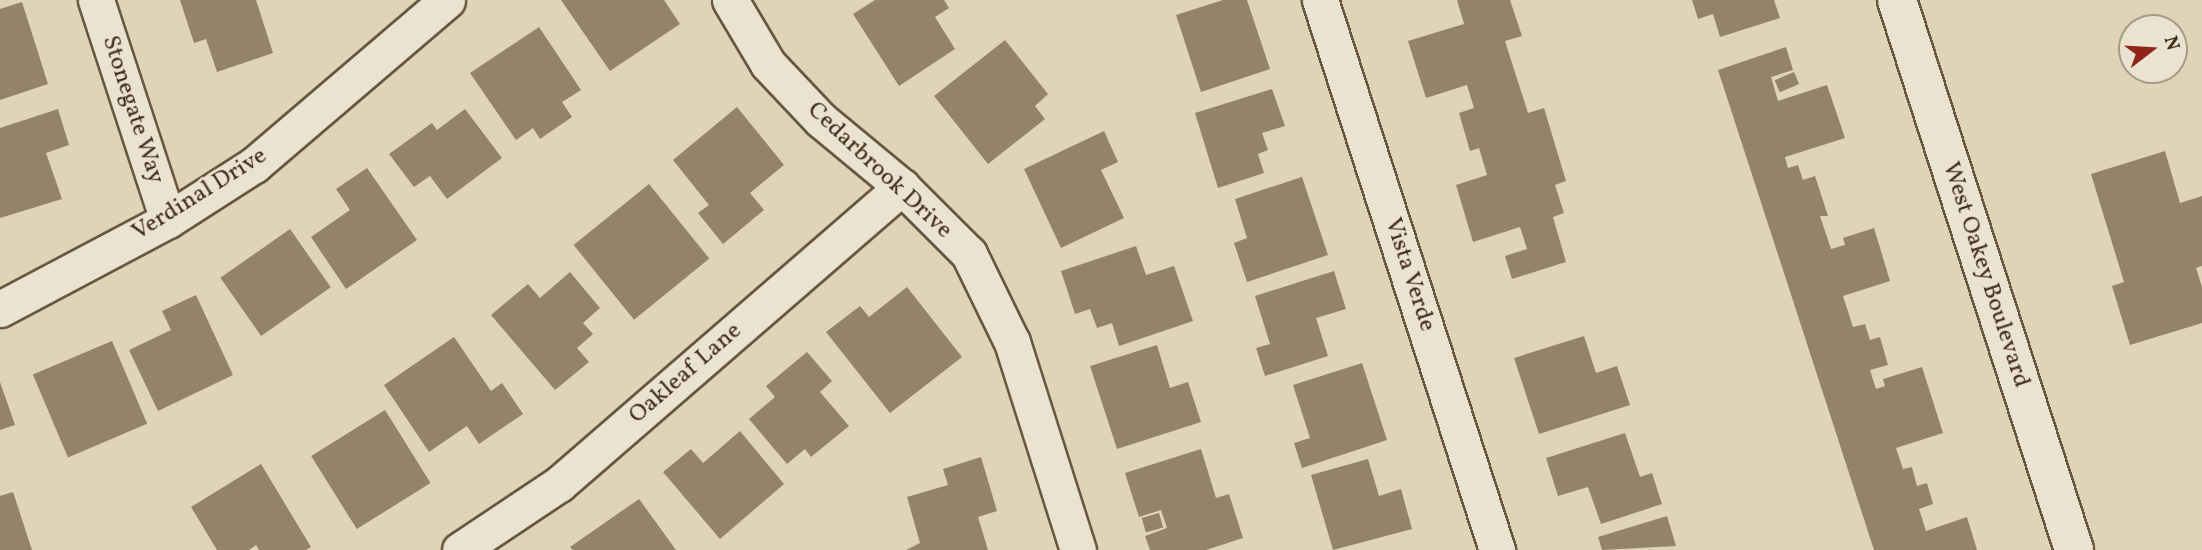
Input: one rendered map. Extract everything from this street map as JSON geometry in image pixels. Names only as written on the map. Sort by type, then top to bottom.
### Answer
[{"type":"main road","name":"West Oakey Boulevard","points":[[1897,0],[2074,550]]},
{"type":"street","name":"Stonegate Way","points":[[96,0],[168,220]]},
{"type":"street","name":"Verdinal Drive","points":[[0,309],[168,220],[254,165],[447,0]]},
{"type":"street","name":"Cedarbrook Drive","points":[[730,0],[768,64],[821,120],[902,187],[969,254],[1012,342],[1078,550]]},
{"type":"street","name":"Vista Verde","points":[[1320,0],[1497,550]]},
{"type":"street","name":"Oakleaf Lane","points":[[460,550],[559,484],[902,187]]},
{"type":"building","points":[[180,0],[256,0],[273,53],[217,72],[206,39],[194,43]]},
{"type":"building","points":[[561,0],[664,0],[680,24],[610,71]]},
{"type":"building","points":[[875,0],[944,0],[949,8],[935,17],[955,49],[899,86],[853,14]]},
{"type":"building","points":[[1223,0],[1247,0],[1270,69],[1201,92],[1176,15]]},
{"type":"building","points":[[1457,0],[1510,0],[1522,36],[1505,41],[1528,113],[1544,108],[1566,181],[1555,185],[1564,213],[1553,217],[1566,262],[1512,279],[1505,256],[1527,249],[1520,227],[1473,242],[1456,185],[1487,175],[1479,148],[1470,151],[1459,113],[1474,108],[1467,85],[1426,98],[1408,41],[1464,24]]},
{"type":"building","points":[[1692,0],[1774,0],[1780,18],[1720,37],[1713,14],[1698,19]]},
{"type":"building","points":[[22,2],[48,84],[0,100],[0,9]]},
{"type":"building","points":[[539,27],[581,90],[562,102],[572,117],[540,139],[533,128],[516,140],[470,73]]},
{"type":"building","points":[[1005,40],[1048,94],[1035,106],[1045,119],[988,164],[934,96]]},
{"type":"building","points":[[1786,47],[1793,70],[1771,77],[1778,101],[1827,85],[1845,138],[1785,157],[1788,168],[1798,165],[1803,180],[1815,176],[1828,216],[1820,216],[1831,249],[1845,245],[1843,238],[1874,228],[1890,281],[1843,296],[1853,327],[1865,324],[1870,340],[1880,337],[1888,365],[1870,370],[1876,389],[1885,386],[1883,379],[1922,367],[1943,433],[1896,448],[1903,469],[1912,467],[1917,486],[1927,483],[1933,504],[1919,509],[1926,531],[1967,517],[1977,550],[1874,550],[1718,70]]},
{"type":"building","points":[[1794,72],[1799,84],[1780,92],[1775,80]]},
{"type":"building","points":[[1272,89],[1285,126],[1262,133],[1268,150],[1258,154],[1264,173],[1218,188],[1195,113]]},
{"type":"building","points":[[737,107],[784,165],[750,193],[764,210],[723,244],[698,213],[709,205],[673,160]]},
{"type":"building","points":[[58,109],[69,145],[46,153],[62,199],[0,218],[0,128]]},
{"type":"building","points":[[465,109],[502,158],[447,199],[430,176],[414,187],[389,154],[432,123],[437,130]]},
{"type":"building","points":[[1104,131],[1118,162],[1101,170],[1124,218],[1061,248],[1024,169]]},
{"type":"building","points":[[2165,151],[2180,203],[2202,196],[2202,266],[2196,268],[2202,287],[2202,323],[2130,345],[2112,286],[2124,282],[2091,174]]},
{"type":"building","points":[[367,168],[417,240],[346,289],[311,237],[350,210],[336,189]]},
{"type":"building","points":[[1302,177],[1328,255],[1247,282],[1234,243],[1247,238],[1235,199]]},
{"type":"building","points":[[649,184],[709,259],[634,320],[574,245]]},
{"type":"building","points":[[290,229],[331,287],[261,336],[220,278]]},
{"type":"building","points":[[1136,246],[1146,275],[1174,266],[1193,321],[1119,346],[1112,323],[1097,328],[1090,309],[1075,314],[1061,271]]},
{"type":"building","points":[[1334,271],[1346,309],[1316,318],[1328,356],[1265,376],[1256,348],[1270,344],[1255,296]]},
{"type":"building","points":[[570,272],[600,308],[583,323],[593,334],[577,348],[589,362],[555,390],[491,315],[528,284],[540,298]]},
{"type":"building","points":[[907,287],[962,357],[890,413],[826,332],[860,306],[869,317]]},
{"type":"building","points":[[196,295],[233,375],[158,411],[129,350],[171,330],[162,311]]},
{"type":"building","points":[[1584,336],[1596,373],[1617,366],[1630,405],[1539,434],[1514,358]]},
{"type":"building","points":[[454,337],[491,391],[502,383],[523,414],[479,444],[467,426],[429,452],[384,385]]},
{"type":"building","points":[[112,341],[147,424],[68,457],[33,375]]},
{"type":"building","points":[[1157,345],[1170,388],[1188,382],[1201,422],[1117,449],[1090,366]]},
{"type":"building","points":[[807,352],[832,381],[820,392],[849,426],[811,457],[805,449],[787,464],[749,419],[775,397],[766,386]]},
{"type":"building","points":[[1362,363],[1387,440],[1302,468],[1294,443],[1310,438],[1293,385]]},
{"type":"building","points":[[0,382],[15,425],[0,430]]},
{"type":"building","points":[[385,410],[431,483],[357,529],[311,456]]},
{"type":"building","points":[[740,431],[784,484],[720,539],[663,472],[691,449],[703,463]]},
{"type":"building","points":[[1625,433],[1640,477],[1652,473],[1662,504],[1601,524],[1588,487],[1558,496],[1546,458]]},
{"type":"building","points":[[1201,449],[1216,498],[1229,494],[1243,538],[1206,550],[1150,550],[1145,536],[1167,528],[1161,510],[1139,517],[1125,473]]},
{"type":"building","points":[[981,457],[997,511],[978,517],[988,550],[906,550],[920,543],[907,497],[948,485],[943,469]]},
{"type":"building","points":[[1368,459],[1379,496],[1401,489],[1412,529],[1333,550],[1311,475]]},
{"type":"building","points":[[261,464],[311,547],[306,550],[259,550],[256,545],[249,550],[217,550],[191,507]]},
{"type":"building","points":[[13,492],[32,550],[0,550],[0,496]]},
{"type":"building","points":[[639,499],[676,550],[573,550],[570,547]]},
{"type":"building","points":[[1159,513],[1163,527],[1146,532],[1142,518]]},
{"type":"building","points":[[1667,516],[1676,546],[1602,550],[1598,537]]}]
